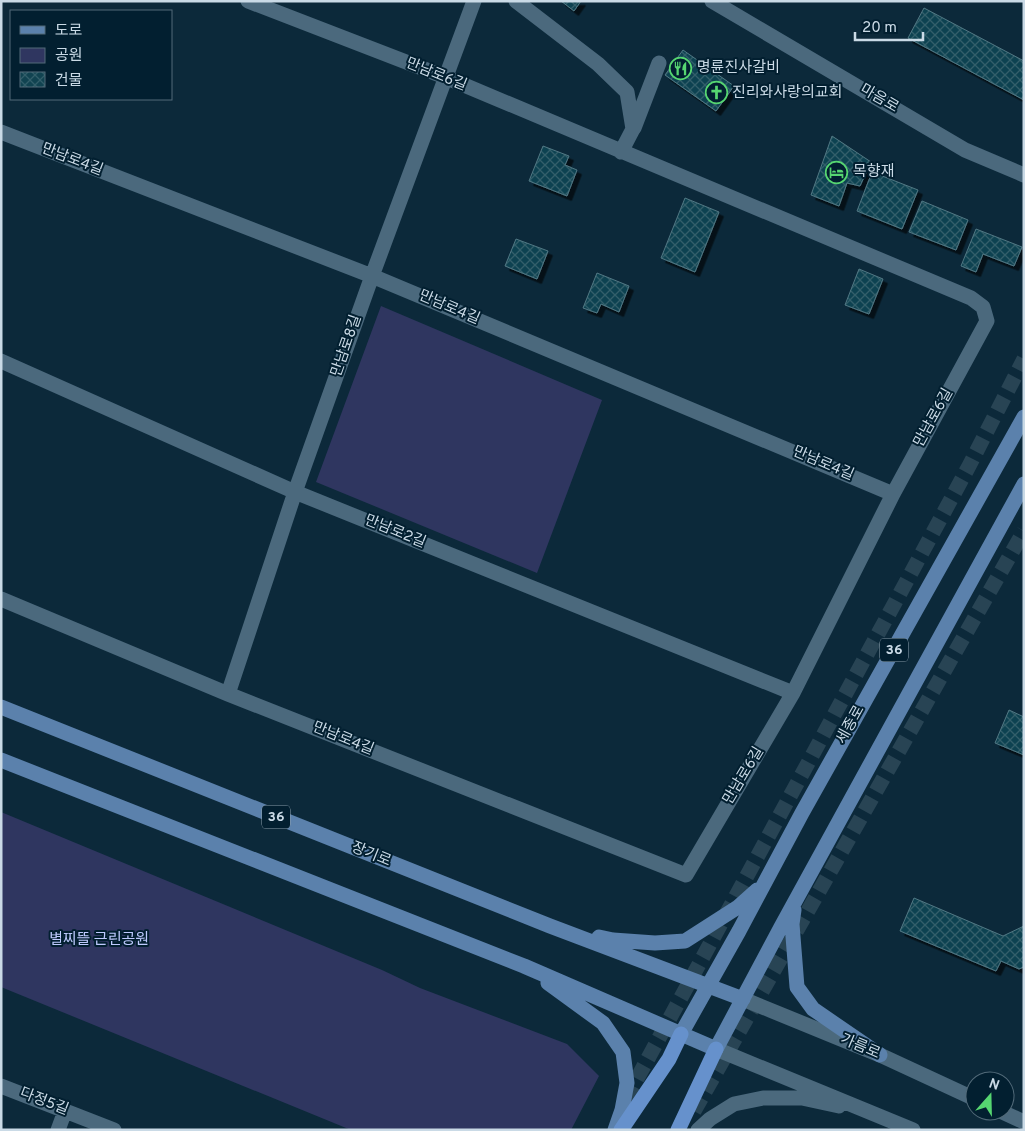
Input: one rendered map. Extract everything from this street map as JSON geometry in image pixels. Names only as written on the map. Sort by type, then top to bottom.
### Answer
[{"type":"highway","points":[[621,1130],[669,1058],[682,1034]]},
{"type":"highway","points":[[678,1130],[716,1049]]},
{"type":"main road","name":"세종로","points":[[682,1034],[807,805],[1024,417]]},
{"type":"main road","name":"36","points":[[716,1049],[1024,484]]},
{"type":"main road","name":"장기로","points":[[1,707],[550,926],[743,999]]},
{"type":"main road","points":[[1,760],[524,966],[716,1049]]},
{"type":"main road","name":"36","points":[[550,926],[613,940],[655,943],[685,941],[738,907],[765,883]]},
{"type":"main road","points":[[795,902],[792,924],[797,987],[813,1009],[880,1055]]},
{"type":"main road","points":[[524,966],[603,1023],[623,1052],[627,1083],[622,1110],[615,1130]]},
{"type":"street","name":"만남로6길","points":[[248,1],[445,77],[971,298],[983,307],[987,321],[893,494],[793,693],[686,875]]},
{"type":"street","name":"만남로8길","points":[[228,694],[295,492],[372,276],[474,1]]},
{"type":"street","points":[[516,1],[598,64],[627,92],[633,129]]},
{"type":"street","name":"마음로","points":[[712,1],[965,150],[1024,175]]},
{"type":"street","points":[[621,152],[633,129],[659,63]]},
{"type":"street","name":"만남로4길","points":[[1,132],[372,276],[893,494]]},
{"type":"street","name":"만남로2길","points":[[1,361],[295,492],[793,693]]},
{"type":"street","name":"만남로4길","points":[[1,599],[228,694],[686,875]]},
{"type":"street","name":"가름로","points":[[743,999],[880,1055],[965,1094]]},
{"type":"street","points":[[716,1049],[883,1116],[913,1130]]},
{"type":"street","name":"다정5길","points":[[1,1086],[114,1130]]},
{"type":"street","points":[[698,1130],[710,1119],[734,1104],[763,1098],[802,1098],[883,1116]]},
{"type":"street","points":[[58,1130],[65,1111]]},
{"type":"green space","points":[[381,306],[602,400],[537,573],[316,482]]},
{"type":"green space","name":"별찌뜰 근린공원","points":[[1,812],[382,970],[420,988],[567,1044],[599,1076],[571,1130],[351,1130],[1,987]]},
{"type":"building","points":[[561,1],[581,1],[574,11]]},
{"type":"building","points":[[924,8],[1024,61],[1024,100],[908,38]]},
{"type":"building","points":[[683,50],[734,86],[716,111],[665,75]]},
{"type":"building","points":[[832,136],[871,162],[860,186],[847,183],[839,206],[811,195]]},
{"type":"building","points":[[543,146],[569,156],[565,165],[577,170],[567,196],[529,181]]},
{"type":"building","points":[[872,172],[918,190],[902,229],[857,211]]},
{"type":"building","points":[[685,198],[719,212],[695,272],[661,258]]},
{"type":"building","points":[[922,201],[968,220],[956,250],[909,232]]},
{"type":"building","points":[[976,229],[1022,247],[1014,266],[983,254],[976,272],[961,266]]},
{"type":"building","points":[[516,239],[548,251],[537,279],[505,266]]},
{"type":"building","points":[[859,269],[883,279],[869,314],[845,305]]},
{"type":"building","points":[[597,273],[629,286],[619,312],[601,304],[597,313],[583,308]]},
{"type":"building","points":[[1009,710],[1024,717],[1024,755],[995,743]]},
{"type":"building","points":[[914,898],[1003,936],[1024,926],[1024,967],[1019,969],[1001,961],[996,971],[900,931]]},
{"type":"tunnel","points":[[626,1099],[969,466],[1024,359]]},
{"type":"tunnel","points":[[694,1111],[1024,531]]},
{"type":"place","name":"명륜진사갈비","points":[[681,68]]},
{"type":"place","name":"진리와사랑의교회","points":[[716,93]]},
{"type":"place","name":"목향재","points":[[837,172]]}]
